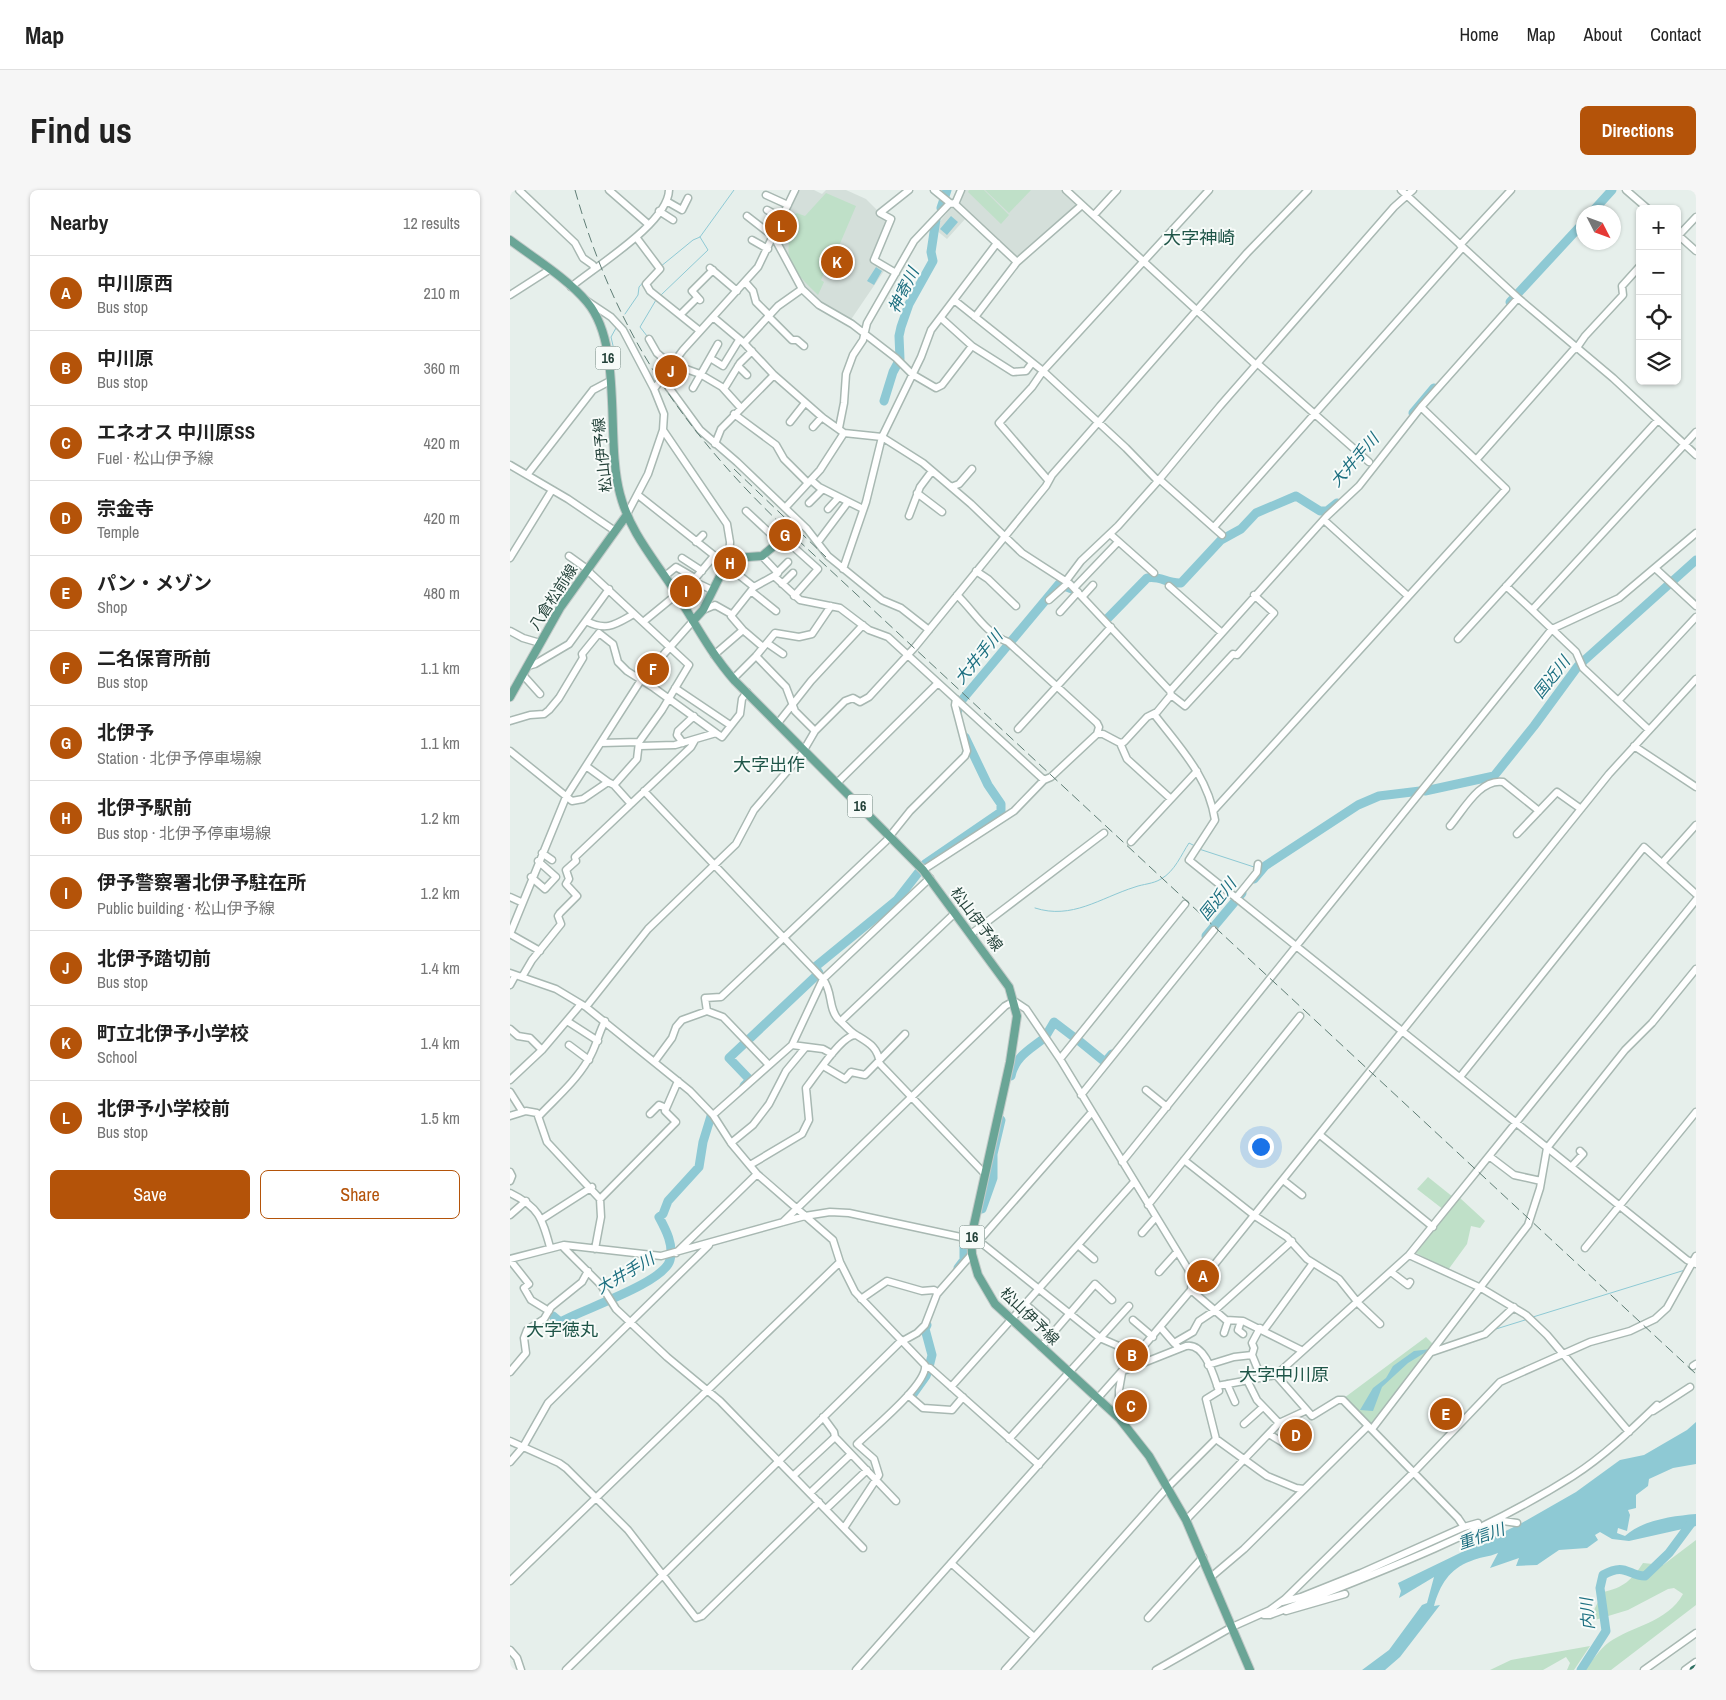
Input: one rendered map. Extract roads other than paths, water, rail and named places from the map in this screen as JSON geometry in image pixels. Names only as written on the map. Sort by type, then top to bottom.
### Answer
[{"type":"main road","name":"松山伊予線","points":[[510,240],[571,287],[586,301],[603,329],[610,381],[615,471],[626,516],[632,530],[665,576],[714,655],[746,692],[923,870],[1009,986],[1017,1016],[1010,1062],[984,1173],[972,1251],[978,1275],[986,1292],[1011,1320],[1099,1398],[1141,1444],[1186,1520],[1250,1670]]},
{"type":"main road","name":"八倉松前線","points":[[510,697],[560,608],[626,516]]},
{"type":"main road","points":[[693,621],[703,610],[727,562],[734,558],[762,556],[780,541]]},
{"type":"street","points":[[519,190],[575,243],[583,258],[593,265],[594,268]]},
{"type":"street","points":[[608,190],[648,224]]},
{"type":"street","points":[[571,287],[636,237],[668,202],[669,190]]},
{"type":"street","points":[[669,388],[676,358],[746,283],[768,249],[795,190]]},
{"type":"street","points":[[896,273],[874,260],[891,219],[880,213],[909,190]]},
{"type":"street","points":[[934,190],[949,200],[1017,262]]},
{"type":"street","points":[[785,508],[810,482],[829,458],[841,431],[846,374],[864,335],[867,322],[919,234],[949,200],[961,190]]},
{"type":"street","points":[[1066,190],[1197,312],[1369,462]]},
{"type":"street","points":[[1094,215],[1117,190]]},
{"type":"street","points":[[1048,480],[999,423],[1032,387],[1043,371],[1209,190]]},
{"type":"street","points":[[510,1080],[542,1050],[648,929],[736,844],[754,810],[804,750],[815,731],[845,701],[869,697],[909,654],[1046,486],[1048,480],[1247,253],[1308,190]]},
{"type":"street","points":[[1401,190],[1518,298],[1696,455]]},
{"type":"street","points":[[1049,600],[1066,584],[1081,561],[1110,534],[1159,480],[1257,364],[1413,190]]},
{"type":"street","points":[[1214,527],[1510,190]]},
{"type":"street","points":[[1626,190],[1643,205]]},
{"type":"street","points":[[766,194],[788,205]]},
{"type":"street","points":[[668,202],[682,210],[688,198]]},
{"type":"street","points":[[975,317],[1017,262],[1082,205]]},
{"type":"street","points":[[767,210],[782,218]]},
{"type":"street","points":[[660,212],[673,220]]},
{"type":"street","points":[[747,216],[774,237],[802,288],[819,305],[852,324],[899,361],[912,374],[936,388],[939,387],[972,346]]},
{"type":"street","points":[[1681,231],[1696,217]]},
{"type":"street","points":[[636,237],[660,268],[646,284],[658,298],[700,331]]},
{"type":"street","points":[[1681,237],[1696,251]]},
{"type":"street","points":[[752,240],[768,249]]},
{"type":"street","points":[[843,569],[863,509],[882,437],[931,330],[996,243]]},
{"type":"street","points":[[680,315],[698,299],[692,291],[711,269],[737,291]]},
{"type":"street","points":[[510,295],[549,270]]},
{"type":"street","points":[[1476,460],[1623,295],[1622,286],[1636,270]]},
{"type":"street","points":[[746,283],[753,291],[756,302],[792,340],[797,340],[804,346]]},
{"type":"street","points":[[710,358],[723,366],[742,341],[786,298],[802,288]]},
{"type":"street","points":[[1120,743],[1128,739],[1147,717],[1154,714],[1254,595],[1324,520],[1359,486],[1421,407],[1518,298]]},
{"type":"street","points":[[954,300],[1043,371],[1159,480],[1222,535]]},
{"type":"street","points":[[586,301],[610,317],[623,330],[654,389],[664,414],[663,430],[651,466],[626,516]]},
{"type":"street","points":[[713,317],[742,341],[774,375],[805,403],[841,431],[882,437],[932,471],[1027,557],[1078,593],[1170,693],[1185,706],[1233,654],[1237,655],[1274,613],[1254,595]]},
{"type":"street","points":[[941,318],[972,346],[1013,372],[1026,371],[1032,363]]},
{"type":"street","points":[[649,339],[657,353],[673,365],[700,374],[724,389],[740,407]]},
{"type":"street","points":[[693,388],[718,344]]},
{"type":"street","points":[[724,389],[738,366],[752,351]]},
{"type":"street","points":[[654,389],[673,365]]},
{"type":"street","points":[[738,366],[747,375]]},
{"type":"street","points":[[715,444],[717,434],[734,414],[774,375]]},
{"type":"street","points":[[662,378],[689,416],[715,444],[737,462],[785,508],[818,542],[828,556],[882,600],[901,608],[929,630]]},
{"type":"street","points":[[528,475],[593,390],[610,381]]},
{"type":"street","points":[[790,422],[805,403]]},
{"type":"street","points":[[1214,810],[1506,489],[1421,407]]},
{"type":"street","points":[[734,414],[776,445],[784,459],[810,482],[863,509]]},
{"type":"street","points":[[813,428],[822,417]]},
{"type":"street","points":[[1458,638],[1658,420]]},
{"type":"street","points":[[663,430],[727,524],[730,542],[727,562]]},
{"type":"street","points":[[1532,610],[1696,432]]},
{"type":"street","points":[[510,465],[615,531]]},
{"type":"street","points":[[951,487],[959,484],[972,469]]},
{"type":"street","points":[[909,516],[917,493],[932,471]]},
{"type":"street","points":[[809,504],[823,489]]},
{"type":"street","points":[[510,558],[552,490]]},
{"type":"street","points":[[917,493],[942,512]]},
{"type":"street","points":[[638,495],[714,556],[727,562],[768,608],[776,612]]},
{"type":"street","points":[[828,509],[839,497]]},
{"type":"street","points":[[818,542],[848,502]]},
{"type":"street","points":[[746,511],[780,541],[789,543],[818,569],[794,596]]},
{"type":"street","points":[[1324,520],[1408,596]]},
{"type":"street","points":[[1122,1162],[1552,629],[1619,598],[1696,533]]},
{"type":"street","points":[[696,542],[703,534]]},
{"type":"street","points":[[1110,534],[1154,573]]},
{"type":"street","points":[[1060,612],[1078,593],[1118,542]]},
{"type":"street","points":[[510,752],[566,797],[576,802],[611,784],[636,759],[639,744],[689,665],[587,569],[569,556]]},
{"type":"street","points":[[643,622],[694,579],[714,556]]},
{"type":"street","points":[[762,556],[782,584],[794,596],[803,601],[844,610],[863,626],[888,637],[909,654],[1044,780]]},
{"type":"street","points":[[682,558],[702,570]]},
{"type":"street","points":[[731,614],[752,589],[776,574],[788,562]]},
{"type":"street","points":[[665,576],[676,568],[712,590]]},
{"type":"street","points":[[1655,568],[1696,606]]},
{"type":"street","points":[[976,571],[988,579],[1016,606]]},
{"type":"street","points":[[782,584],[794,573]]},
{"type":"street","points":[[1078,593],[1093,585]]},
{"type":"street","points":[[1169,586],[1222,634]]},
{"type":"street","points":[[1506,586],[1576,652],[1581,663],[1649,730]]},
{"type":"street","points":[[528,666],[540,662],[569,644],[608,589]]},
{"type":"street","points":[[923,870],[1014,811],[1044,780],[1050,777],[1097,734],[1099,725],[1057,686],[977,619],[972,610],[957,595]]},
{"type":"street","points":[[703,610],[715,604],[731,614],[743,630],[765,645],[783,654]]},
{"type":"street","points":[[733,678],[777,632],[799,637],[812,634],[831,606]]},
{"type":"street","points":[[510,721],[530,715],[544,714],[549,710],[559,698],[583,658],[582,654],[598,630],[634,614]]},
{"type":"street","points":[[1618,701],[1696,617]]},
{"type":"street","points":[[586,621],[613,644],[618,662],[722,737],[740,714],[742,699],[746,692]]},
{"type":"street","points":[[540,951],[510,934],[531,877],[566,797],[641,680],[693,621]]},
{"type":"street","points":[[778,723],[793,703],[863,626]]},
{"type":"street","points":[[1018,729],[1111,627]]},
{"type":"street","points":[[714,655],[743,630]]},
{"type":"street","points":[[510,631],[523,638],[540,643]]},
{"type":"street","points":[[756,656],[786,687],[795,711],[815,731]]},
{"type":"street","points":[[523,675],[540,694]]},
{"type":"street","points":[[856,1670],[1161,1328],[1191,1290],[1202,1280],[1581,809],[1634,746],[1696,680]]},
{"type":"street","points":[[837,783],[938,683]]},
{"type":"street","points":[[675,688],[730,725]]},
{"type":"street","points":[[707,1011],[705,998],[721,997],[889,835],[967,754],[955,706],[958,701]]},
{"type":"street","points":[[1154,714],[1197,771],[1209,791],[1214,810],[1215,820],[1189,860],[1693,1264]]},
{"type":"street","points":[[683,743],[677,734],[678,731],[694,716]]},
{"type":"street","points":[[601,743],[683,743],[716,733]]},
{"type":"street","points":[[1097,734],[1103,734],[1120,743],[1128,759],[1171,799]]},
{"type":"street","points":[[510,985],[516,975],[540,951],[562,924],[558,916],[577,896],[566,884],[569,879],[566,870],[576,861],[575,857],[691,747],[695,740]]},
{"type":"street","points":[[1634,746],[1696,787]]},
{"type":"street","points":[[586,766],[611,784],[631,804]]},
{"type":"street","points":[[1131,842],[1197,771]]},
{"type":"street","points":[[1450,826],[1483,787],[1498,781],[1503,782],[1539,811]]},
{"type":"street","points":[[644,791],[823,979],[831,994],[833,1012],[856,1035],[868,1041],[880,1064],[984,1173]]},
{"type":"street","points":[[1517,834],[1558,792],[1581,809]]},
{"type":"street","points":[[1662,863],[1696,825]]},
{"type":"street","points":[[971,934],[1104,833]]},
{"type":"street","points":[[1460,1077],[1644,847],[1696,894]]},
{"type":"street","points":[[542,853],[552,860]]},
{"type":"street","points":[[531,877],[545,889],[556,876],[538,861]]},
{"type":"street","points":[[1236,898],[1257,872],[1258,864]]},
{"type":"street","points":[[713,1115],[792,1045],[823,979],[930,878]]},
{"type":"street","points":[[510,898],[521,902]]},
{"type":"street","points":[[1217,1386],[1276,1375],[1301,1350],[1409,1255],[1434,1227],[1696,900]]},
{"type":"street","points":[[1060,1059],[1185,904]]},
{"type":"street","points":[[841,1021],[955,913]]},
{"type":"street","points":[[1081,1095],[1214,930]]},
{"type":"street","points":[[1211,1577],[1244,1549],[1370,1427],[1432,1352],[1528,1224],[1541,1182],[1547,1148],[1625,1050],[1652,1024],[1696,969]]},
{"type":"street","points":[[516,975],[556,989],[583,1005],[656,1061],[678,1081],[713,1115],[731,1143],[757,1174],[833,1240],[840,1262],[855,1292],[861,1299],[903,1341],[926,1368],[930,1368],[1039,1465]]},
{"type":"street","points":[[782,1223],[1005,1006],[1014,1001],[1023,1006],[1060,1059],[1190,1274],[1191,1290],[1228,1321],[1240,1321],[1262,1329],[1301,1350]]},
{"type":"street","points":[[656,1061],[682,1020],[707,1011],[723,1017],[769,1066]]},
{"type":"street","points":[[1017,1016],[1025,1013],[1029,1015]]},
{"type":"street","points":[[1148,1205],[1300,1016]]},
{"type":"street","points":[[567,1021],[598,1041]]},
{"type":"street","points":[[539,1116],[569,1086],[589,1060],[598,1041],[604,1021]]},
{"type":"street","points":[[510,1029],[521,1038],[530,1038],[542,1050]]},
{"type":"street","points":[[823,1066],[845,1079],[851,1072],[865,1075],[905,1034]]},
{"type":"street","points":[[750,1166],[802,1134],[809,1120],[806,1088],[832,1054],[849,1037],[856,1035]]},
{"type":"street","points":[[569,1045],[589,1060]]},
{"type":"street","points":[[792,1045],[823,1049],[832,1054]]},
{"type":"street","points":[[731,1143],[753,1125],[768,1104],[786,1071],[805,1048]]},
{"type":"street","points":[[600,1198],[676,1122],[665,1111],[678,1081]]},
{"type":"street","points":[[1146,1090],[1167,1107]]},
{"type":"street","points":[[510,1092],[522,1111]]},
{"type":"street","points":[[650,1114],[659,1105],[666,1108]]},
{"type":"street","points":[[510,1116],[522,1111],[534,1111],[539,1116],[547,1142],[592,1187],[600,1198],[601,1217],[595,1249]]},
{"type":"street","points":[[975,1239],[1092,1112]]},
{"type":"street","points":[[1585,1248],[1696,1112]]},
{"type":"street","points":[[1320,1135],[1434,1227]]},
{"type":"street","points":[[1571,1167],[1583,1154],[1580,1151]]},
{"type":"street","points":[[1489,1156],[1514,1175],[1541,1182]]},
{"type":"street","points":[[1184,1160],[1255,1216],[1292,1241],[1313,1262],[1343,1282],[1357,1302],[1380,1324]]},
{"type":"street","points":[[510,1172],[512,1176],[510,1181]]},
{"type":"street","points":[[676,1253],[757,1174]]},
{"type":"street","points":[[1283,1180],[1302,1195]]},
{"type":"street","points":[[952,1387],[1134,1182]]},
{"type":"street","points":[[542,1219],[592,1187]]},
{"type":"street","points":[[510,1193],[526,1201],[542,1219],[550,1247]]},
{"type":"street","points":[[510,1215],[526,1201]]},
{"type":"street","points":[[549,1310],[532,1300],[524,1288],[529,1284],[510,1259],[550,1247],[564,1245],[648,1256],[676,1253],[805,1216],[830,1212],[849,1213],[975,1239],[1039,1289],[1068,1315],[1100,1338],[1137,1354]]},
{"type":"street","points":[[1142,1233],[1156,1218]]},
{"type":"street","points":[[1122,1372],[1176,1346],[1193,1332],[1199,1321],[1292,1241]]},
{"type":"street","points":[[510,1462],[523,1447],[548,1403],[711,1243]]},
{"type":"street","points":[[564,1245],[564,1248],[601,1285],[616,1309],[667,1357],[707,1390],[794,1475],[863,1548]]},
{"type":"street","points":[[1078,1245],[1094,1258]]},
{"type":"street","points":[[566,1670],[903,1341],[925,1325],[937,1292],[972,1251]]},
{"type":"street","points":[[1159,1272],[1177,1252]]},
{"type":"street","points":[[1409,1255],[1480,1288],[1514,1307],[1534,1321],[1629,1432]]},
{"type":"street","points":[[1281,1603],[1414,1472],[1500,1382],[1590,1342],[1630,1331],[1660,1315],[1667,1308],[1696,1256]]},
{"type":"street","points":[[510,1581],[840,1262]]},
{"type":"street","points":[[1261,1377],[1252,1356],[1254,1348],[1252,1343],[1313,1262]]},
{"type":"street","points":[[510,1372],[526,1353],[525,1333],[547,1316],[549,1310],[582,1282],[588,1271]]},
{"type":"street","points":[[1391,1272],[1408,1285],[1410,1282]]},
{"type":"street","points":[[861,1299],[887,1281],[922,1291],[937,1292]]},
{"type":"street","points":[[1041,1347],[1095,1284],[1112,1300]]},
{"type":"street","points":[[1025,1304],[1046,1322]]},
{"type":"street","points":[[1009,1439],[1129,1306]]},
{"type":"street","points":[[1432,1352],[1488,1331],[1514,1307]]},
{"type":"street","points":[[1133,1320],[1153,1337]]},
{"type":"street","points":[[1224,1333],[1228,1321]]},
{"type":"street","points":[[1240,1321],[1238,1330],[1243,1334]]},
{"type":"street","points":[[1161,1328],[1176,1346]]},
{"type":"street","points":[[1176,1346],[1190,1345],[1202,1351],[1219,1391],[1206,1399],[1216,1439],[1274,1480],[1304,1489]]},
{"type":"street","points":[[1208,1365],[1234,1357],[1252,1356]]},
{"type":"street","points":[[844,1528],[878,1473],[874,1459],[857,1444],[908,1396],[922,1378],[926,1368]]},
{"type":"street","points":[[1119,1418],[1119,1390],[1122,1372]]},
{"type":"street","points":[[1276,1375],[1298,1397],[1310,1415],[1314,1416],[1341,1399],[1414,1472],[1458,1518],[1464,1527]]},
{"type":"street","points":[[1248,1380],[1252,1392],[1263,1407],[1279,1423]]},
{"type":"street","points":[[1227,1384],[1235,1402]]},
{"type":"street","points":[[1650,1411],[1654,1411],[1690,1387]]},
{"type":"street","points":[[908,1396],[923,1408],[952,1410],[963,1398]]},
{"type":"street","points":[[1260,1615],[1270,1615],[1404,1561],[1479,1526],[1574,1475],[1629,1432],[1656,1405]]},
{"type":"street","points":[[1244,1424],[1263,1407]]},
{"type":"street","points":[[1186,1520],[1279,1423],[1305,1410]]},
{"type":"street","points":[[824,1417],[834,1432],[835,1437],[896,1501]]},
{"type":"street","points":[[1268,1434],[1290,1446]]},
{"type":"street","points":[[794,1475],[835,1437]]},
{"type":"street","points":[[1005,1670],[1168,1487],[1216,1439]]},
{"type":"street","points":[[510,1442],[559,1463],[596,1497],[628,1530],[694,1616],[700,1618],[819,1502]]},
{"type":"street","points":[[810,1493],[851,1454]]},
{"type":"street","points":[[826,1509],[867,1470]]},
{"type":"street","points":[[1479,1526],[1503,1521],[1517,1522]]},
{"type":"street","points":[[1156,1670],[1281,1603],[1344,1580],[1464,1527],[1486,1522]]},
{"type":"street","points":[[1148,1618],[1203,1557]]},
{"type":"street","points":[[951,1563],[1034,1637]]},
{"type":"street","points":[[1282,1610],[1298,1609],[1345,1594]]},
{"type":"street","points":[[1644,1670],[1696,1633]]},
{"type":"street","points":[[510,1650],[517,1658],[521,1670]]},
{"type":"street","points":[[1685,1670],[1696,1662]]},
{"type":"water","points":[[951,216],[958,222],[947,235],[940,229]]},
{"type":"water","points":[[876,267],[882,271],[874,285],[867,281]]},
{"type":"water","points":[[1431,1349],[1408,1363],[1382,1387],[1373,1411],[1360,1410],[1373,1388],[1386,1378],[1393,1366],[1414,1351]]},
{"type":"water","points":[[1696,1422],[1696,1464],[1673,1468],[1649,1479],[1648,1486],[1636,1495],[1636,1508],[1628,1510],[1630,1515],[1627,1531],[1618,1528],[1617,1533],[1625,1536],[1640,1526],[1649,1523],[1696,1514],[1696,1526],[1629,1541],[1612,1539],[1600,1532],[1595,1535],[1598,1540],[1587,1548],[1559,1550],[1537,1565],[1516,1566],[1519,1558],[1490,1568],[1498,1553],[1463,1564],[1446,1579],[1439,1591],[1434,1606],[1440,1605],[1400,1657],[1385,1670],[1362,1670],[1389,1650],[1422,1605],[1427,1603],[1434,1577],[1399,1598],[1401,1591],[1398,1583],[1520,1524],[1576,1492],[1620,1460],[1644,1455],[1687,1430]]},
{"type":"waterway","points":[[660,267],[693,240],[700,237],[734,190]]},
{"type":"waterway","name":"神寄川","points":[[941,208],[947,190]]},
{"type":"waterway","name":"大井手川","points":[[1598,205],[1612,190]]},
{"type":"waterway","name":"神寄川","points":[[884,401],[893,372],[900,359],[899,336],[909,304],[933,261],[931,252],[936,219]]},
{"type":"waterway","name":"大井手川","points":[[1510,302],[1576,231]]},
{"type":"waterway","points":[[661,295],[708,250],[700,237]]},
{"type":"waterway","points":[[625,314],[638,295],[639,287],[646,279]]},
{"type":"waterway","points":[[647,336],[640,327],[656,300]]},
{"type":"waterway","points":[[614,350],[611,337],[616,328]]},
{"type":"waterway","name":"大井手川","points":[[1413,413],[1434,388]]},
{"type":"waterway","name":"大井手川","points":[[1106,620],[1147,578],[1151,577],[1181,583],[1221,540],[1241,529],[1256,513],[1296,496],[1320,511],[1327,511],[1337,503]]},
{"type":"waterway","name":"国近川","points":[[1425,791],[1494,776],[1578,666],[1696,560]]},
{"type":"waterway","name":"大井手川","points":[[958,710],[958,705],[962,700],[1059,584],[1072,589]]},
{"type":"waterway","name":"大井手川","points":[[925,864],[1001,812],[1001,804],[988,785],[965,737]]},
{"type":"waterway","name":"国近川","points":[[1254,879],[1265,866],[1358,805],[1379,796],[1420,791]]},
{"type":"waterway","points":[[1035,908],[1048,911],[1074,910],[1135,887],[1155,882],[1170,872],[1189,843],[1195,846]]},
{"type":"waterway","points":[[1199,849],[1254,867]]},
{"type":"waterway","name":"大井手川","points":[[819,973],[815,967],[897,900],[918,873]]},
{"type":"waterway","name":"国近川","points":[[1206,936],[1242,893]]},
{"type":"waterway","name":"大井手川","points":[[744,1086],[750,1080],[729,1058],[817,975]]},
{"type":"waterway","name":"国近川","points":[[1047,1034],[1054,1022],[1075,1038]]},
{"type":"waterway","name":"国近川","points":[[1011,1076],[1019,1059],[1043,1039]]},
{"type":"waterway","name":"国近川","points":[[1078,1040],[1105,1062],[1112,1054]]},
{"type":"waterway","name":"大井手川","points":[[553,1316],[560,1322],[639,1286],[654,1278],[664,1269],[670,1260],[671,1249],[667,1232],[659,1217],[663,1214],[668,1201],[699,1167],[703,1142],[711,1116]]},
{"type":"waterway","name":"国近川","points":[[982,1209],[993,1178],[993,1154],[1001,1120]]},
{"type":"waterway","name":"国近川","points":[[958,1268],[964,1260],[964,1240]]},
{"type":"waterway","points":[[1533,1317],[1685,1270]]},
{"type":"waterway","points":[[1496,1329],[1525,1320]]},
{"type":"waterway","name":"国近川","points":[[927,1325],[925,1329],[932,1355],[929,1367]]},
{"type":"waterway","name":"国近川","points":[[911,1397],[926,1376],[929,1368]]},
{"type":"waterway","name":"内川","points":[[1581,1670],[1606,1631],[1600,1588],[1603,1575],[1611,1571],[1622,1570],[1645,1576],[1669,1553],[1692,1522]]},
{"type":"railway","points":[[575,190],[591,240],[610,288],[631,332],[683,414],[748,491],[785,528],[1696,1374]]},
{"type":"railway","points":[[734,469],[826,557]]},
{"type":"place","name":"北伊予小学校前","points":[[781,226]]},
{"type":"place","name":"町立北伊予小学校","points":[[837,262]]},
{"type":"place","name":"北伊予踏切前","points":[[671,371]]},
{"type":"place","name":"北伊予","points":[[785,535]]},
{"type":"place","name":"北伊予駅前","points":[[730,563]]},
{"type":"place","name":"伊予警察署北伊予駐在所","points":[[686,591]]},
{"type":"place","name":"二名保育所前","points":[[653,669]]},
{"type":"place","name":"中川原西","points":[[1203,1276]]},
{"type":"place","name":"中川原","points":[[1132,1355]]},
{"type":"place","name":"エネオス 中川原SS","points":[[1131,1406]]},
{"type":"place","name":"パン・メゾン","points":[[1446,1414]]},
{"type":"place","name":"宗金寺","points":[[1296,1435]]},
{"type":"district","name":"大字神崎","points":[[1199,237]]},
{"type":"district","name":"大字出作","points":[[769,764]]},
{"type":"district","name":"大字徳丸","points":[[562,1329]]},
{"type":"district","name":"大字中川原","points":[[1284,1374]]},
{"type":"water label","name":"重信川","points":[[1481,1536]]}]
